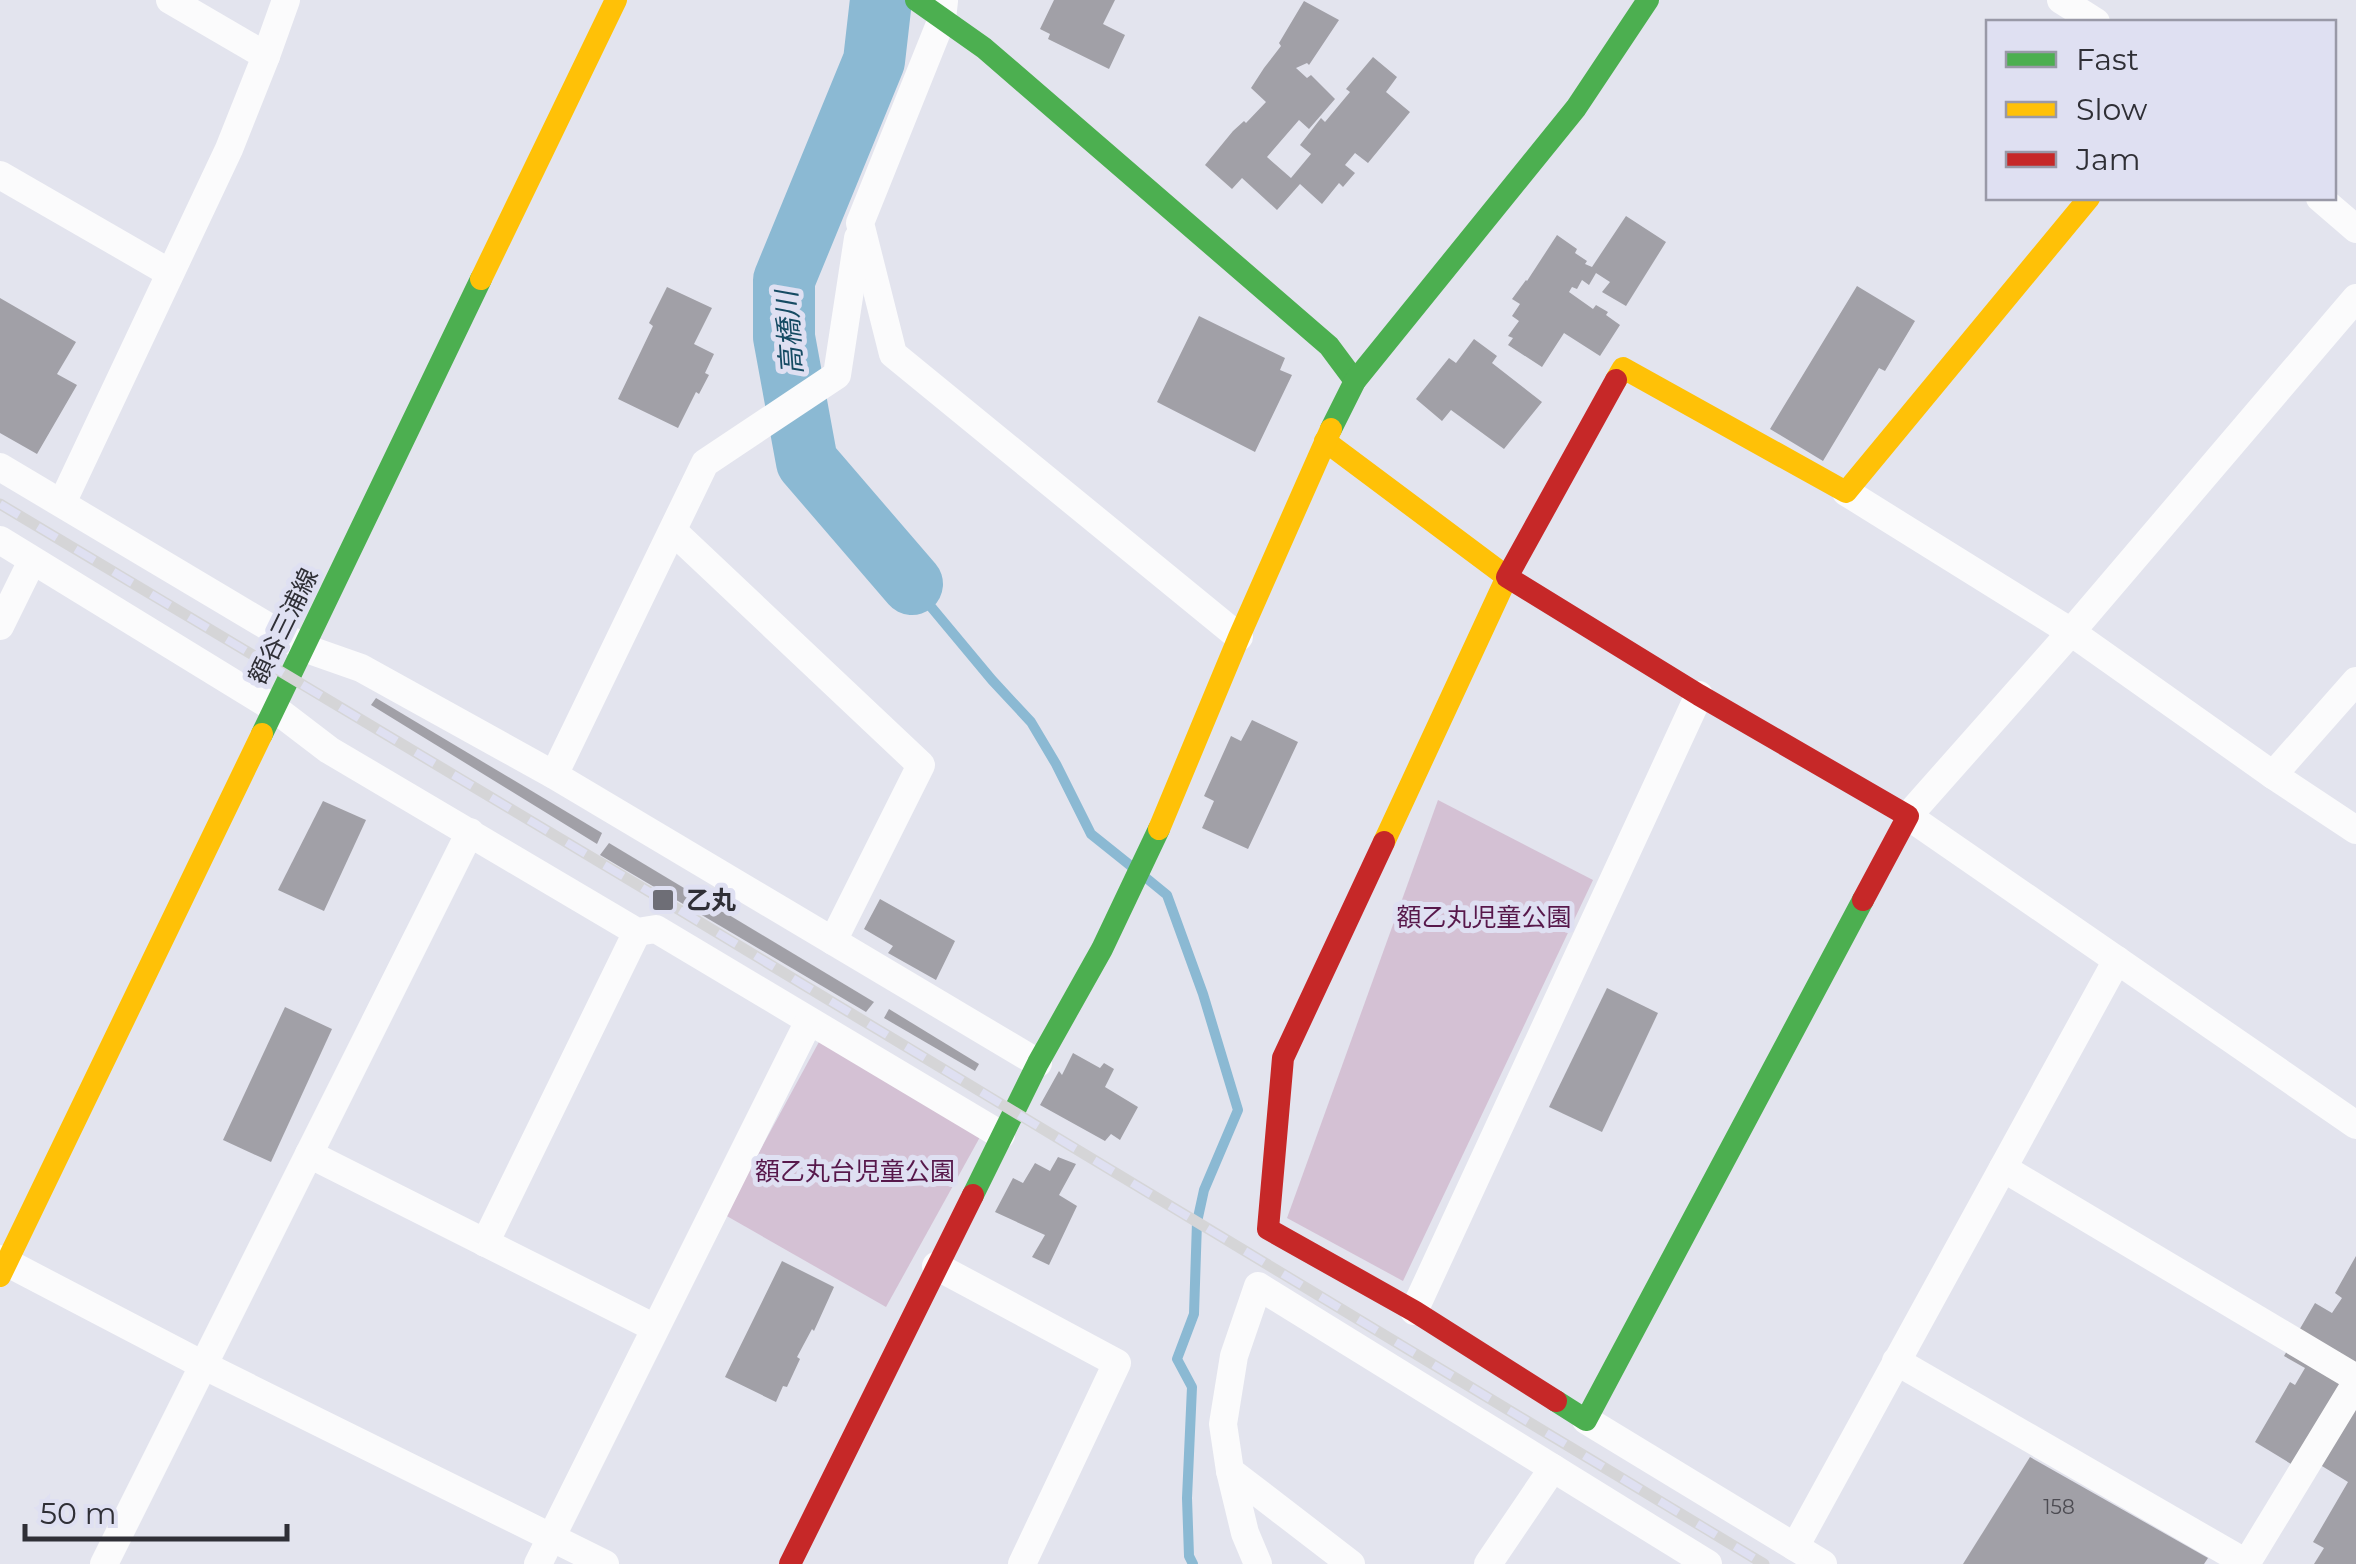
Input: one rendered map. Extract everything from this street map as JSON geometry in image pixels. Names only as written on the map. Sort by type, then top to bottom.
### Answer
[{"type":"street","points":[[170,0],[266,56]]},
{"type":"street","points":[[62,504],[229,149],[286,0]]},
{"type":"street","name":"額谷三浦線","points":[[2,1266],[616,0]]},
{"type":"street","points":[[916,0],[943,10],[1329,346],[1355,380]]},
{"type":"street","points":[[790,1564],[1001,1136],[1117,917],[1355,380],[1576,108],[1648,0]]},
{"type":"street","points":[[2061,0],[2093,20]]},
{"type":"street","points":[[554,775],[705,463],[837,375],[860,223],[943,10]]},
{"type":"street","points":[[0,175],[170,273]]},
{"type":"street","points":[[1846,492],[2087,200]]},
{"type":"street","points":[[2322,200],[2356,229]]},
{"type":"street","points":[[860,223],[893,354],[1239,637]]},
{"type":"street","points":[[1586,1420],[1908,816],[2356,298]]},
{"type":"street","points":[[1823,1564],[1414,1311],[1268,1229],[1284,1058],[1507,577],[1623,368],[1846,492],[2070,632],[2356,830]]},
{"type":"street","points":[[1325,442],[1507,577],[1908,816],[2356,1125]]},
{"type":"street","points":[[0,466],[304,648],[361,668],[554,775],[1038,1063]]},
{"type":"street","points":[[672,531],[921,765],[833,942]]},
{"type":"street","points":[[0,540],[274,708],[329,750],[637,932],[656,930],[1001,1136]]},
{"type":"street","points":[[0,626],[32,561]]},
{"type":"street","points":[[2274,775],[2356,681]]},
{"type":"street","points":[[1414,1311],[1699,694]]},
{"type":"street","points":[[104,1564],[470,832]]},
{"type":"street","points":[[484,1243],[637,932]]},
{"type":"street","points":[[1795,1547],[2117,960]]},
{"type":"street","points":[[538,1564],[809,1021]]},
{"type":"street","points":[[309,1154],[656,1328]]},
{"type":"street","points":[[1896,1361],[2246,1564],[2356,1380],[2003,1168]]},
{"type":"street","points":[[2,1266],[606,1564]]},
{"type":"street","points":[[936,1266],[1118,1362],[1022,1564]]},
{"type":"street","points":[[1258,1564],[1245,1533],[1223,1424],[1234,1356],[1258,1286],[1708,1564]]},
{"type":"street","points":[[1488,1564],[1553,1468]]},
{"type":"street","points":[[1230,1471],[1351,1564]]},
{"type":"green space","name":"額乙丸児童公園","points":[[1438,800],[1593,880],[1403,1281],[1287,1218]]},
{"type":"green space","name":"額乙丸台児童公園","points":[[820,1040],[980,1137],[886,1307],[725,1215]]},
{"type":"building","points":[[1054,0],[1115,0],[1103,24],[1125,35],[1109,69],[1048,39],[1050,34],[1040,29]]},
{"type":"building","points":[[1304,1],[1339,20],[1309,65],[1296,68],[1307,78],[1311,75],[1335,99],[1309,129],[1299,120],[1267,157],[1291,178],[1311,154],[1300,145],[1321,118],[1325,122],[1350,92],[1346,89],[1373,57],[1397,77],[1386,92],[1410,112],[1368,163],[1355,153],[1345,165],[1355,173],[1343,187],[1339,183],[1322,204],[1300,184],[1277,210],[1242,178],[1232,189],[1205,165],[1233,131],[1266,102],[1251,88],[1281,46],[1279,43]]},
{"type":"building","points":[[1626,216],[1666,242],[1626,306],[1602,292],[1610,282],[1596,273],[1589,285],[1582,280],[1577,289],[1572,287],[1569,292],[1593,309],[1596,305],[1608,312],[1606,315],[1620,325],[1600,356],[1564,333],[1542,367],[1508,345],[1513,338],[1508,336],[1519,321],[1512,316],[1520,304],[1512,299],[1557,235],[1577,249],[1575,253],[1592,267]]},
{"type":"building","points":[[1857,286],[1915,321],[1885,371],[1879,368],[1823,461],[1770,429]]},
{"type":"building","points":[[667,287],[712,308],[694,344],[714,354],[705,373],[709,375],[678,428],[618,399]]},
{"type":"building","points":[[0,298],[76,342],[57,374],[77,385],[37,454],[0,433]]},
{"type":"building","points":[[1199,316],[1285,358],[1280,370],[1292,375],[1255,452],[1157,402]]},
{"type":"building","points":[[1474,339],[1497,356],[1492,363],[1542,402],[1504,449],[1451,410],[1442,421],[1416,399],[1449,358],[1456,363]]},
{"type":"building","points":[[376,698],[602,833],[597,844],[371,705]]},
{"type":"building","points":[[1252,720],[1298,742],[1248,849],[1202,828],[1214,801],[1204,796],[1231,736],[1241,741]]},
{"type":"building","points":[[323,801],[366,820],[324,911],[278,890]]},
{"type":"building","points":[[609,843],[874,1002],[866,1012],[600,855]]},
{"type":"building","points":[[880,899],[955,941],[936,980],[888,953],[893,946],[864,929]]},
{"type":"building","points":[[1607,988],[1658,1013],[1602,1132],[1549,1107]]},
{"type":"building","points":[[285,1007],[332,1029],[271,1162],[223,1140]]},
{"type":"building","points":[[889,1009],[979,1064],[975,1071],[884,1018]]},
{"type":"building","points":[[1073,1053],[1100,1068],[1104,1063],[1114,1069],[1105,1087],[1138,1107],[1120,1140],[1111,1134],[1105,1141],[1040,1105]]},
{"type":"building","points":[[1058,1157],[1076,1164],[1059,1195],[1077,1206],[1049,1265],[1032,1257],[1045,1235],[995,1212],[1013,1178],[1023,1183],[1035,1163],[1050,1171]]},
{"type":"building","points":[[2356,1256],[2356,1564],[2314,1564],[2324,1548],[2313,1542],[2348,1482],[2304,1455],[2296,1467],[2255,1442],[2290,1382],[2295,1385],[2305,1368],[2284,1356],[2315,1303],[2332,1313],[2342,1298],[2335,1293]]},
{"type":"building","points":[[782,1261],[834,1287],[797,1357],[800,1359],[787,1387],[783,1386],[776,1402],[725,1377]]},
{"type":"building","points":[[2030,1457],[2208,1558],[2204,1564],[1963,1564]]},
{"type":"waterway","name":"高橋川","points":[[881,0],[874,61],[784,280],[784,337],[807,462],[912,584]]},
{"type":"waterway","points":[[912,584],[1031,722],[1091,834],[1131,866]]},
{"type":"waterway","points":[[1145,877],[1167,895],[1203,994],[1238,1110],[1204,1190],[1197,1222],[1194,1314],[1177,1359],[1192,1387],[1187,1498],[1189,1556],[1193,1564]]},
{"type":"railway","points":[[0,504],[1764,1564]]},
{"type":"traffic: fast","points":[[916,0],[984,48],[1329,346],[1355,381]]},
{"type":"traffic: fast","points":[[1331,429],[1355,381],[1576,108],[1648,0]]},
{"type":"traffic: fast","points":[[262,734],[481,279]]},
{"type":"traffic: fast","points":[[973,1195],[1038,1063],[1102,949],[1159,829]]},
{"type":"traffic: fast","points":[[1556,1401],[1586,1420],[1863,900]]},
{"type":"traffic: slow","points":[[481,279],[616,0]]},
{"type":"traffic: slow","points":[[1616,380],[1623,368],[1846,492],[2087,200]]},
{"type":"traffic: slow","points":[[1159,829],[1331,429]]},
{"type":"traffic: slow","points":[[1325,441],[1507,577],[1384,842]]},
{"type":"traffic: slow","points":[[0,1276],[262,734]]},
{"type":"traffic: jam","points":[[1616,380],[1507,577],[1699,695],[1908,816],[1863,900]]},
{"type":"traffic: jam","points":[[1384,842],[1283,1058],[1268,1229],[1414,1311],[1556,1401]]},
{"type":"traffic: jam","points":[[790,1564],[973,1195]]},
{"type":"place","name":"乙丸","points":[[663,900]]}]
